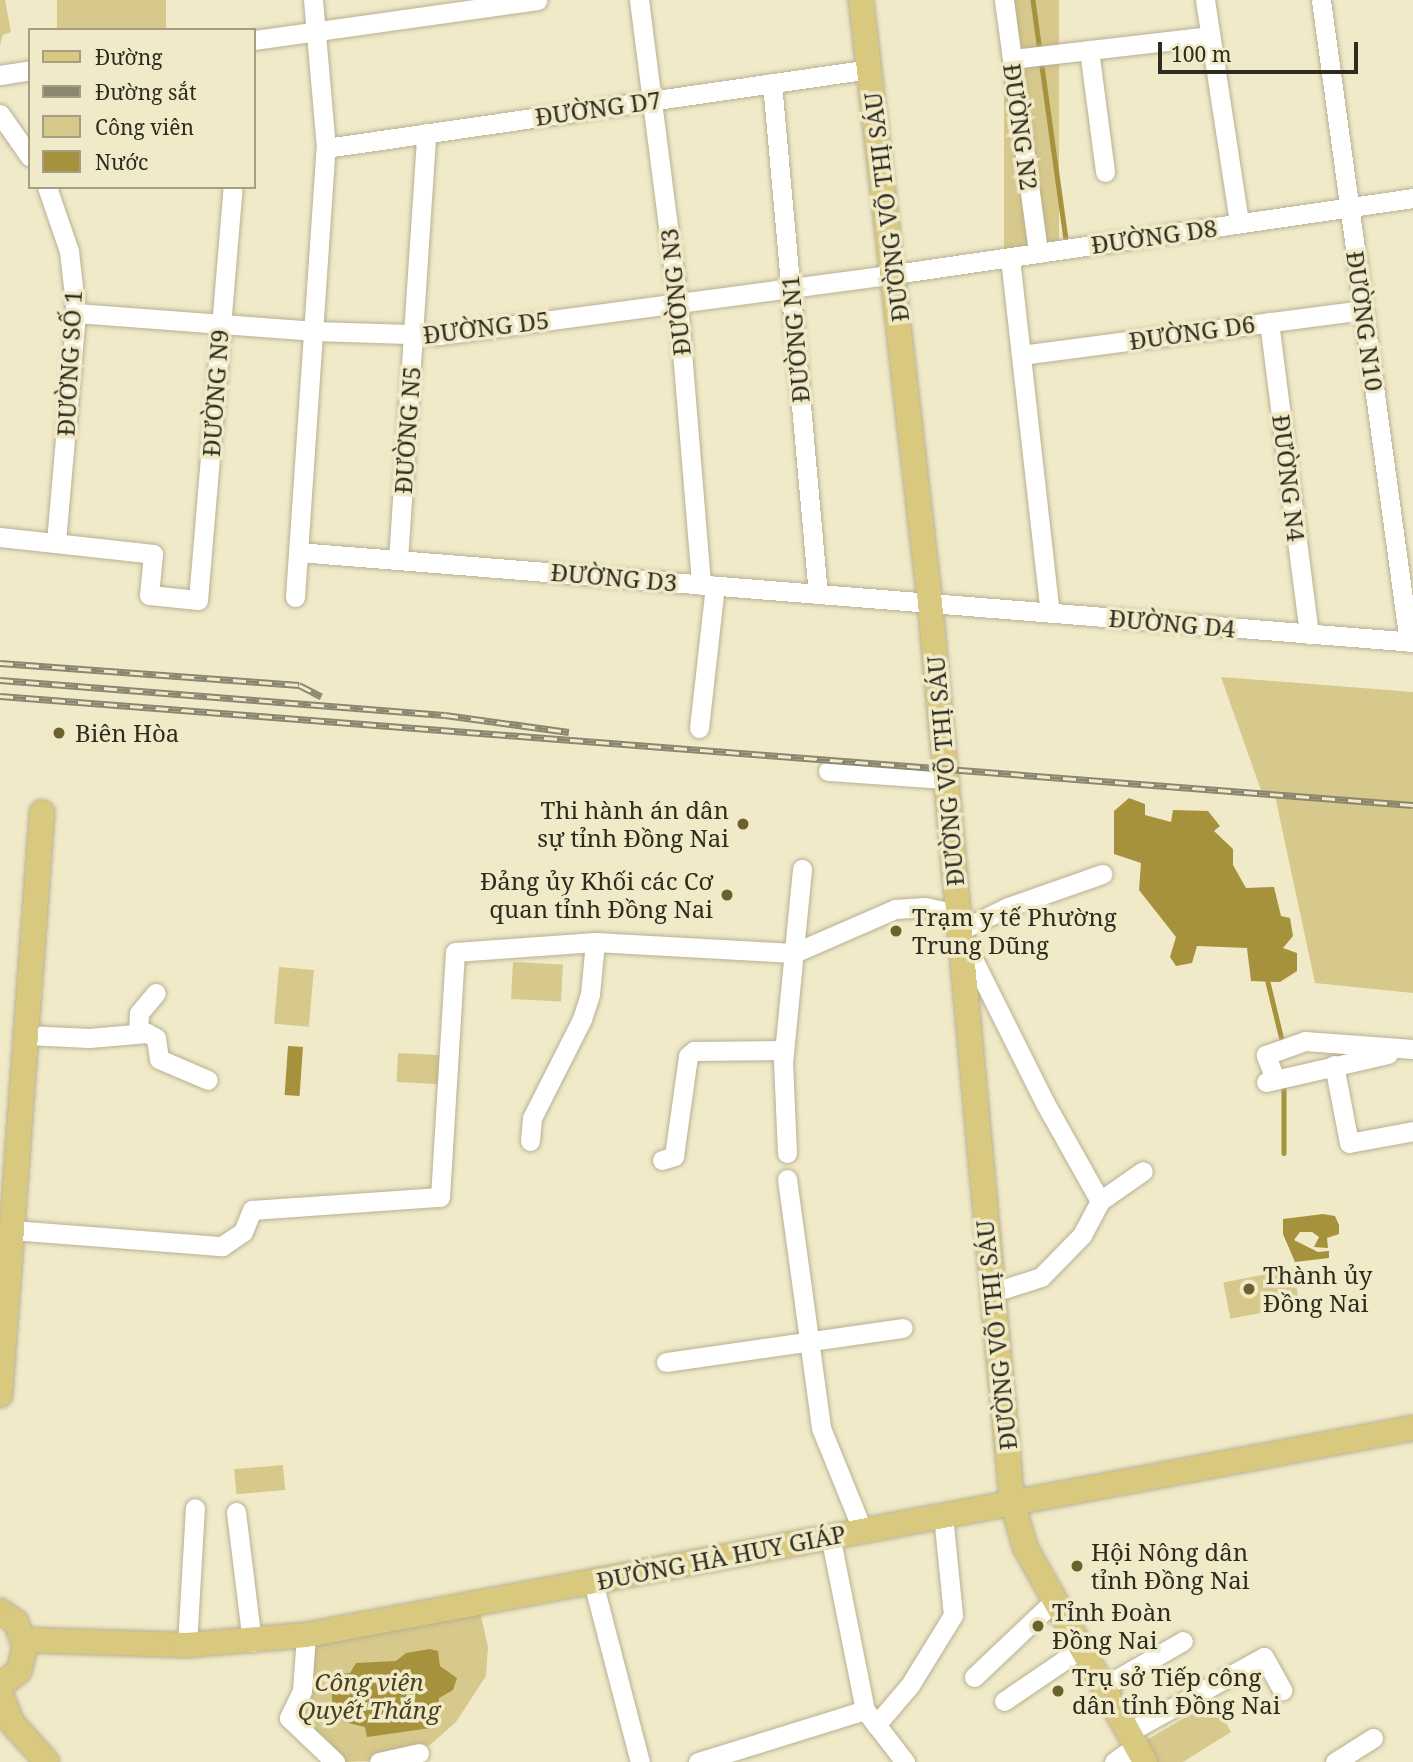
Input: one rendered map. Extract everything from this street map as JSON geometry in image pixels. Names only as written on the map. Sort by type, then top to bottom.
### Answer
[{"type":"main road","name":"ĐƯỜNG VÕ THỊ SÁU","points":[[861,0],[930,603],[1012,1501],[1022,1539],[1137,1747]]},
{"type":"main road","points":[[0,1393],[42,813]]},
{"type":"main road","name":"ĐƯỜNG HÀ HUY GIÁP","points":[[24,1640],[187,1645],[251,1642],[306,1635],[1413,1428]]},
{"type":"main road","points":[[0,1611],[16,1622],[24,1640],[19,1671],[0,1686]]},
{"type":"main road","points":[[0,1693],[12,1723],[47,1762]]},
{"type":"street","points":[[295,597],[326,148],[313,0]]},
{"type":"street","points":[[256,40],[537,0]]},
{"type":"street","name":"ĐƯỜNG N3","points":[[639,0],[678,303],[708,585],[699,728]]},
{"type":"street","name":"ĐƯỜNG N2","points":[[1004,0],[1031,57],[1038,253]]},
{"type":"street","points":[[1205,0],[1239,223]]},
{"type":"street","name":"ĐƯỜNG N10","points":[[1321,0],[1411,642]]},
{"type":"street","points":[[1031,57],[1210,36]]},
{"type":"street","points":[[1089,50],[1105,172]]},
{"type":"street","name":"ĐƯỜNG D7","points":[[326,148],[870,69]]},
{"type":"street","points":[[0,75],[28,70]]},
{"type":"street","name":"ĐƯỜNG N1","points":[[772,83],[818,594]]},
{"type":"street","points":[[0,114],[28,154]]},
{"type":"street","name":"ĐƯỜNG N5","points":[[398,560],[426,133]]},
{"type":"street","name":"ĐƯỜNG SỐ 1","points":[[48,189],[69,251],[75,313],[56,542]]},
{"type":"street","name":"ĐƯỜNG N9","points":[[56,542],[153,554],[149,595],[198,600],[233,189]]},
{"type":"street","name":"ĐƯỜNG D8","points":[[894,274],[1413,198]]},
{"type":"street","points":[[1010,258],[1050,613]]},
{"type":"street","name":"ĐƯỜNG D5","points":[[75,313],[413,336],[894,274]]},
{"type":"street","name":"ĐƯỜNG D6","points":[[1021,355],[1363,310]]},
{"type":"street","name":"ĐƯỜNG N4","points":[[1269,322],[1309,634]]},
{"type":"street","points":[[0,537],[56,542]]},
{"type":"street","name":"ĐƯỜNG D3","points":[[298,552],[930,603]]},
{"type":"street","name":"ĐƯỜNG D4","points":[[930,603],[1411,642]]},
{"type":"street","points":[[828,771],[946,779]]},
{"type":"street","points":[[787,1153],[784,1050],[802,869]]},
{"type":"street","points":[[958,923],[1102,874]]},
{"type":"street","points":[[12,1230],[222,1246],[243,1232],[252,1210],[440,1197],[455,952],[595,942],[794,953],[895,909],[925,907],[958,923],[1045,1103],[1100,1201]]},
{"type":"street","points":[[530,1141],[532,1118],[582,1019],[590,994],[595,942]]},
{"type":"street","points":[[138,1033],[139,1013],[156,993]]},
{"type":"street","points":[[26,1035],[89,1038],[138,1033],[154,1035],[159,1059],[208,1080]]},
{"type":"street","points":[[1305,1041],[1413,1049],[1271,1080],[1266,1055],[1305,1041]]},
{"type":"street","points":[[662,1160],[674,1156],[688,1056],[694,1051],[784,1050]]},
{"type":"street","points":[[1334,1065],[1349,1143],[1413,1131]]},
{"type":"street","points":[[991,1293],[1041,1277],[1082,1235],[1100,1201],[1143,1171]]},
{"type":"street","points":[[787,1179],[821,1428],[862,1529]]},
{"type":"street","points":[[666,1362],[903,1328]]},
{"type":"street","points":[[187,1645],[195,1508]]},
{"type":"street","points":[[236,1512],[251,1642]]},
{"type":"street","points":[[698,1762],[871,1718],[910,1685],[953,1615],[943,1514]]},
{"type":"street","points":[[830,1535],[871,1718],[905,1762]]},
{"type":"street","points":[[593,1582],[640,1762]]},
{"type":"street","points":[[974,1677],[1055,1600]]},
{"type":"street","points":[[306,1635],[302,1691],[289,1718],[335,1762]]},
{"type":"street","points":[[1103,1687],[1183,1641]]},
{"type":"street","points":[[1004,1702],[1082,1648]]},
{"type":"street","points":[[1114,1762],[1264,1657],[1282,1690]]},
{"type":"street","points":[[1335,1762],[1373,1738]]},
{"type":"street","points":[[379,1762],[419,1753]]},
{"type":"green space","points":[[0,0],[5,0],[11,32],[3,35],[0,45]]},
{"type":"green space","points":[[57,0],[166,0],[166,28],[57,28]]},
{"type":"green space","points":[[1004,0],[1059,0],[1059,253],[1004,253]]},
{"type":"green space","points":[[1221,677],[1413,692],[1413,805],[1262,793]]},
{"type":"green space","points":[[1275,796],[1413,807],[1413,993],[1315,983]]},
{"type":"green space","points":[[513,962],[563,965],[561,1002],[511,999]]},
{"type":"green space","points":[[279,967],[314,970],[309,1027],[274,1024]]},
{"type":"green space","points":[[398,1053],[443,1055],[441,1084],[396,1082]]},
{"type":"green space","points":[[1293,1269],[1300,1305],[1230,1319],[1223,1283]]},
{"type":"green space","points":[[283,1465],[285,1490],[236,1494],[234,1469]]},
{"type":"green space","name":"Công viên Quyết Thắng","points":[[480,1612],[488,1647],[486,1676],[456,1722],[430,1745],[372,1761],[341,1762],[303,1728],[299,1708],[309,1642]]},
{"type":"green space","points":[[1214,1701],[1231,1732],[1183,1762],[1154,1762],[1143,1742]]},
{"type":"water","points":[[1129,798],[1145,804],[1145,815],[1171,822],[1173,810],[1208,811],[1220,826],[1214,831],[1233,849],[1233,865],[1246,888],[1274,887],[1281,916],[1290,918],[1293,936],[1283,948],[1297,953],[1297,971],[1280,982],[1251,981],[1247,948],[1197,946],[1192,963],[1176,966],[1170,957],[1176,937],[1139,890],[1141,863],[1114,854],[1114,811]]},
{"type":"water","points":[[288,1046],[303,1047],[300,1096],[285,1095]]},
{"type":"water","points":[[1323,1214],[1335,1216],[1339,1225],[1339,1234],[1327,1238],[1328,1248],[1314,1247],[1319,1237],[1312,1232],[1300,1232],[1294,1240],[1318,1252],[1329,1251],[1329,1258],[1295,1262],[1283,1234],[1283,1219]]},
{"type":"water","points":[[430,1649],[438,1651],[440,1666],[457,1678],[453,1690],[439,1698],[438,1727],[367,1737],[365,1727],[344,1722],[333,1713],[331,1684],[338,1674],[350,1673],[356,1663],[396,1661],[406,1653]]},
{"type":"waterway","points":[[1033,0],[1040,51]]},
{"type":"waterway","points":[[1041,59],[1066,239]]},
{"type":"waterway","points":[[1268,982],[1283,1044]]},
{"type":"waterway","points":[[1284,1084],[1284,1153]]},
{"type":"railway","points":[[0,663],[299,685],[321,696]]},
{"type":"railway","points":[[0,680],[445,715],[569,732]]},
{"type":"railway","points":[[0,696],[1413,805]]},
{"type":"place","name":"Biên Hòa","points":[[59,733]]},
{"type":"place","name":"Thi hành án dân sự tỉnh Đồng Nai","points":[[743,824]]},
{"type":"place","name":"Đảng ủy Khối các Cơ quan tỉnh Đồng Nai","points":[[727,895]]},
{"type":"place","name":"Trạm y tế Phường Trung Dũng","points":[[896,931]]},
{"type":"place","name":"Thành ủy Đồng Nai","points":[[1249,1289]]},
{"type":"place","name":"Hội Nông dân tỉnh Đồng Nai","points":[[1077,1566]]},
{"type":"place","name":"Tỉnh Đoàn Đồng Nai","points":[[1038,1626]]},
{"type":"place","name":"Trụ sở Tiếp công dân tỉnh Đồng Nai","points":[[1058,1691]]}]
